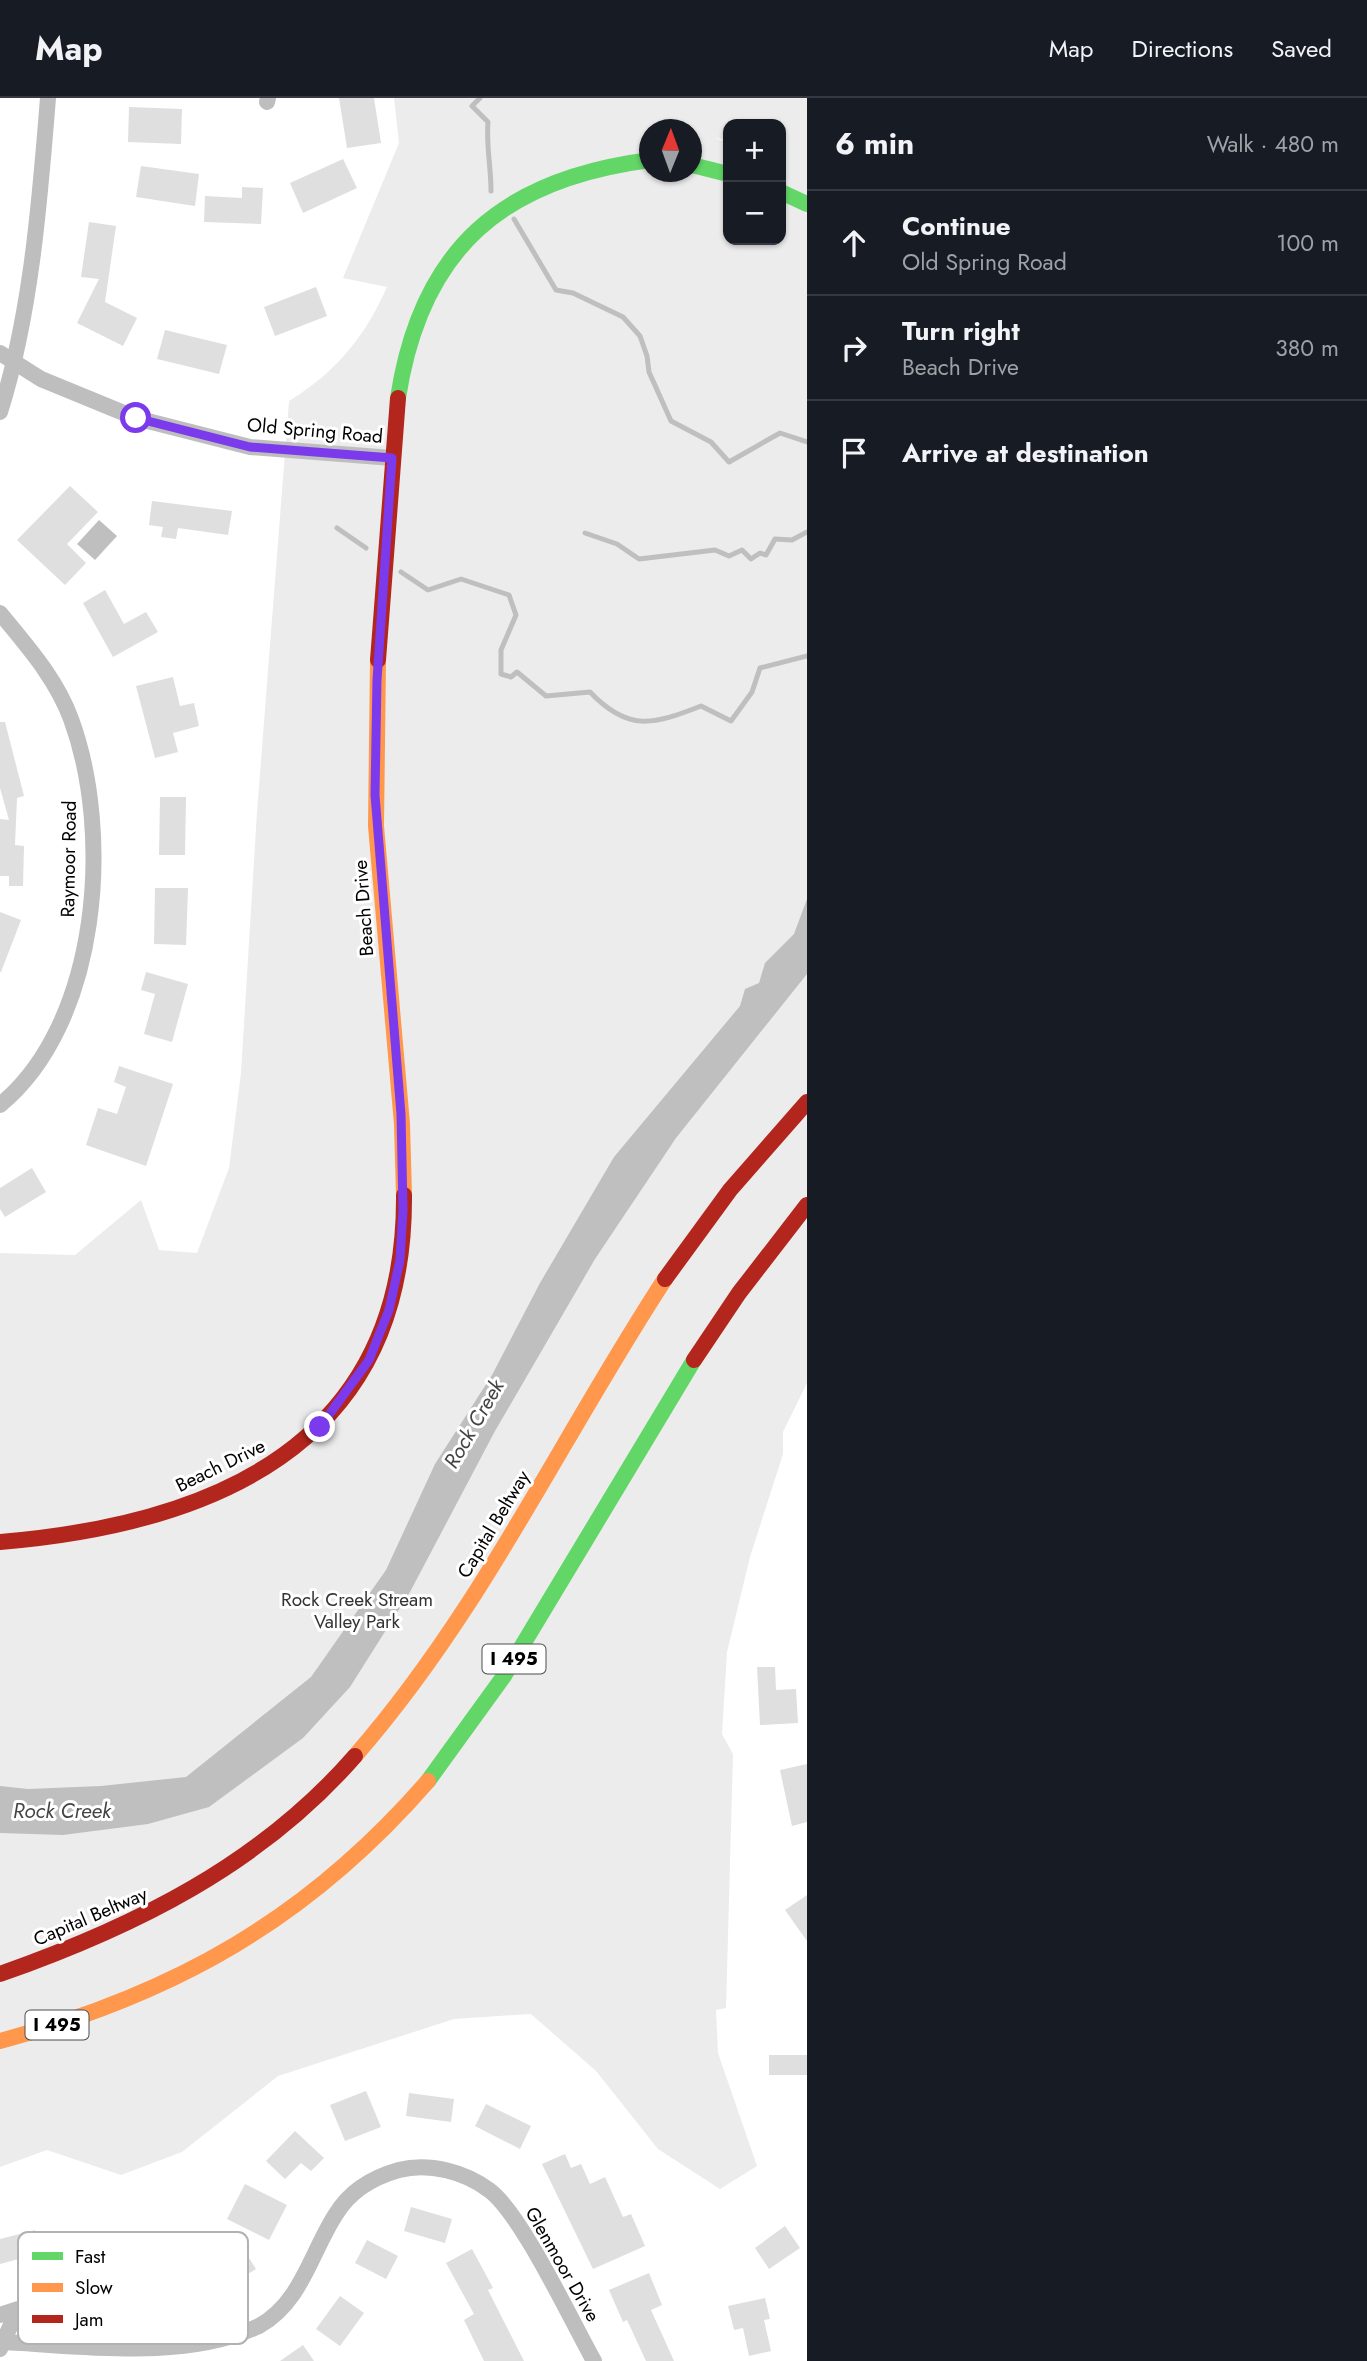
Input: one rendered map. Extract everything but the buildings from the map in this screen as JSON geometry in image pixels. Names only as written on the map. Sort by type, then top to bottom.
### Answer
[{"type":"main road","name":"Beach Drive","points":[[0,1542],[46,1540],[143,1520],[200,1501],[256,1474],[287,1455],[320,1427],[369,1360],[389,1310],[400,1260],[404,1164],[375,795],[377,680],[392,458],[405,356],[416,323],[444,267],[466,241],[508,204],[532,188],[588,168],[639,161]]},
{"type":"main road","points":[[702,168],[723,173]]},
{"type":"main road","points":[[786,194],[807,204]]},
{"type":"main road","name":"Capital Beltway","points":[[0,1974],[105,1935],[204,1884],[279,1830],[330,1784],[387,1722],[433,1662],[664,1280],[721,1202],[807,1102]]},
{"type":"main road","name":"I 495","points":[[0,2041],[91,2015],[163,1985],[235,1949],[317,1889],[377,1836],[438,1771],[487,1702],[711,1331],[767,1252],[807,1205]]},
{"type":"street","points":[[0,412],[15,365],[41,175],[48,98]]},
{"type":"street","name":"Old Spring Road","points":[[0,353],[15,365],[41,379],[136,418],[250,447],[392,458]]},
{"type":"street","name":"Raymoor Road","points":[[0,613],[50,675],[70,717],[89,775],[92,849],[82,968],[65,1018],[38,1067],[0,1105]]},
{"type":"street","name":"Glenmoor Drive","points":[[248,2331],[262,2324],[289,2301],[307,2273],[336,2213],[361,2187],[385,2174],[412,2166],[452,2170],[490,2190],[512,2215],[594,2361]]},
{"type":"street","name":"Glenmoor Drive","points":[[0,2315],[18,2309],[2,2345],[148,2349],[192,2348],[210,2344]]},
{"type":"green space","name":"Rock Creek Stream Valley Park","points":[[394,98],[807,98],[807,1383],[783,1432],[783,1454],[750,1557],[727,1652],[722,1734],[733,1754],[726,2008],[716,2010],[718,2053],[757,2166],[720,2189],[658,2149],[596,2071],[531,2014],[454,2019],[278,2076],[182,2152],[121,2175],[47,2150],[0,2167],[0,1253],[75,1255],[141,1200],[159,1250],[197,1253],[229,1168],[241,1073],[257,812],[289,401],[321,378],[347,352],[369,322],[387,287],[343,278],[399,143]]},
{"type":"water","points":[[99,520],[117,536],[95,560],[77,544]]},
{"type":"water","name":"Rock Creek","points":[[807,899],[807,974],[676,1138],[595,1259],[495,1431],[410,1592],[350,1687],[303,1738],[209,1807],[148,1824],[63,1835],[0,1833],[0,1786],[28,1789],[101,1786],[186,1777],[311,1677],[386,1570],[435,1464],[492,1375],[540,1283],[614,1157],[740,1006],[745,989],[759,983],[765,963],[794,934]]},
{"type":"waterway","points":[[480,98],[472,106],[488,122],[491,191]]},
{"type":"waterway","points":[[514,219],[556,290],[573,293],[623,317],[640,336],[649,372],[671,421],[711,442],[729,462],[780,433],[807,442]]},
{"type":"waterway","points":[[337,528],[366,548]]},
{"type":"waterway","points":[[585,533],[617,544],[639,559],[715,550],[729,556],[742,550],[751,559],[760,553],[766,555],[775,539],[792,540],[807,532]]},
{"type":"waterway","points":[[401,572],[428,590],[461,579],[509,595],[516,615],[501,650],[501,674],[511,677],[517,672],[546,696],[590,692],[604,705],[629,719],[655,720],[701,706],[731,721],[752,692],[760,668],[807,656]]},
{"type":"traffic: fast","points":[[398,398],[409,345],[426,300],[449,262],[478,230],[512,204],[552,184],[598,170],[639,162]]},
{"type":"traffic: fast","points":[[702,168],[723,173]]},
{"type":"traffic: fast","points":[[786,194],[807,204]]},
{"type":"traffic: fast","points":[[428,1781],[504,1676],[694,1360]]},
{"type":"traffic: slow","points":[[378,660],[376,826],[402,1124],[404,1195]]},
{"type":"traffic: slow","points":[[355,1756],[401,1700],[443,1642],[665,1279]]},
{"type":"traffic: slow","points":[[0,2041],[124,2000],[235,1945],[286,1912],[335,1873],[382,1830],[428,1781]]},
{"type":"traffic: jam","points":[[378,660],[398,398]]},
{"type":"traffic: jam","points":[[665,1279],[730,1190],[807,1102]]},
{"type":"traffic: jam","points":[[0,1542],[79,1532],[155,1515],[223,1490],[284,1455],[334,1409],[372,1351],[396,1280],[404,1195]]},
{"type":"traffic: jam","points":[[694,1360],[739,1293],[807,1205]]},
{"type":"traffic: jam","points":[[0,1974],[99,1935],[192,1888],[278,1829],[318,1795],[355,1756]]},
{"type":"route","points":[[136,418],[250,447],[335,456],[392,458],[377,680],[375,795],[404,1164],[400,1260],[389,1310],[369,1360],[320,1427]]}]
